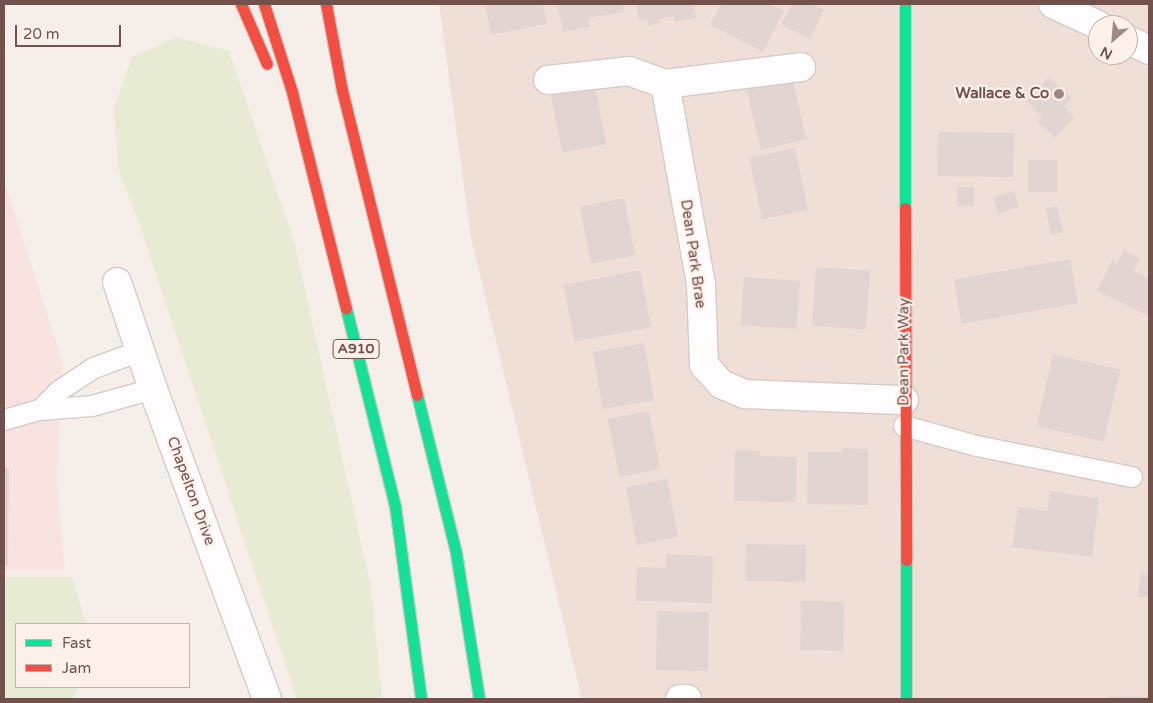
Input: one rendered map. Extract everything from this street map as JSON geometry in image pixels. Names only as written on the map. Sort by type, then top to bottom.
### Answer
[{"type":"main road","points":[[241,4],[272,77]]},
{"type":"main road","name":"A910","points":[[264,4],[292,92],[395,506],[417,658],[421,699]]},
{"type":"main road","name":"A910","points":[[326,4],[344,99],[456,553],[479,699]]},
{"type":"main road","name":"Dean Park Way","points":[[905,4],[904,413],[906,699]]},
{"type":"main road","points":[[283,103],[313,179]]},
{"type":"street","points":[[1053,4],[1088,20]]},
{"type":"street","points":[[548,80],[630,71],[665,84],[801,67]]},
{"type":"street","name":"Dean Park Brae","points":[[665,84],[701,284],[704,365],[721,384],[745,394],[904,413]]},
{"type":"street","name":"Chapelton Drive","points":[[117,282],[153,389],[267,699]]},
{"type":"street","points":[[680,699],[687,699]]},
{"type":"lane","points":[[40,410],[59,391],[94,368],[140,350]]},
{"type":"lane","points":[[4,420],[40,410],[92,406],[153,389]]},
{"type":"lane","points":[[904,413],[976,446],[1132,477]]},
{"type":"shaded area","points":[[439,4],[1149,4],[1149,699],[582,699],[471,237]]},
{"type":"shaded area","points":[[4,180],[63,363],[57,479],[65,570],[4,570]]},
{"type":"green space","points":[[176,37],[229,51],[295,245],[371,588],[382,699],[297,699],[140,226],[118,168],[114,108],[132,57]]},
{"type":"green space","points":[[4,577],[72,577],[86,623],[15,623],[15,688],[78,688],[72,699],[4,699]]},
{"type":"building","points":[[485,4],[543,4],[547,24],[491,35]]},
{"type":"building","points":[[557,4],[622,4],[624,12],[588,18],[589,27],[563,31]]},
{"type":"building","points":[[636,4],[694,4],[696,18],[674,21],[674,16],[660,19],[661,23],[648,25],[647,20],[639,21]]},
{"type":"building","points":[[721,4],[769,4],[784,11],[763,52],[710,25]]},
{"type":"building","points":[[792,4],[812,4],[824,10],[810,39],[781,25]]},
{"type":"building","points":[[792,77],[806,139],[761,150],[746,88]]},
{"type":"building","points":[[1049,77],[1072,98],[1064,107],[1074,117],[1055,138],[1037,122],[1042,116],[1027,102]]},
{"type":"building","points":[[595,86],[606,144],[562,153],[551,95]]},
{"type":"building","points":[[938,132],[1014,133],[1013,177],[937,176]]},
{"type":"building","points":[[795,148],[808,210],[762,219],[749,158]]},
{"type":"building","points":[[1028,160],[1057,160],[1057,192],[1028,192]]},
{"type":"building","points":[[957,187],[974,187],[974,206],[957,206]]},
{"type":"building","points":[[1014,191],[1019,207],[998,214],[993,197]]},
{"type":"building","points":[[624,198],[635,255],[591,264],[580,207]]},
{"type":"building","points":[[1057,206],[1063,232],[1051,235],[1045,209]]},
{"type":"building","points":[[1124,250],[1140,259],[1134,271],[1149,279],[1149,316],[1097,291],[1112,261],[1117,264]]},
{"type":"building","points":[[1070,259],[1078,303],[962,324],[954,279]]},
{"type":"building","points":[[816,267],[870,271],[866,330],[812,326]]},
{"type":"building","points":[[640,270],[651,327],[575,342],[563,285]]},
{"type":"building","points":[[744,277],[800,281],[797,329],[741,325]]},
{"type":"building","points":[[644,343],[654,400],[603,409],[593,352]]},
{"type":"building","points":[[1053,354],[1120,370],[1104,442],[1036,426]]},
{"type":"building","points":[[649,411],[660,469],[619,477],[608,419]]},
{"type":"building","points":[[843,448],[868,449],[868,505],[807,504],[808,452],[843,452]]},
{"type":"building","points":[[735,450],[760,451],[760,456],[797,457],[796,502],[734,501]]},
{"type":"building","points":[[4,468],[9,468],[8,566],[4,566]]},
{"type":"building","points":[[667,479],[678,537],[637,545],[626,487]]},
{"type":"building","points":[[1050,491],[1099,498],[1092,557],[1012,547],[1018,507],[1047,511]]},
{"type":"building","points":[[746,544],[806,545],[805,582],[745,581]]},
{"type":"building","points":[[666,554],[713,556],[712,603],[636,601],[637,567],[666,568]]},
{"type":"building","points":[[1141,573],[1149,574],[1149,598],[1138,596]]},
{"type":"building","points":[[801,601],[844,602],[843,651],[800,650]]},
{"type":"building","points":[[657,611],[709,612],[708,671],[656,670]]},
{"type":"building","points":[[1109,696],[1149,697],[1149,699],[1109,699]]},
{"type":"traffic: fast","points":[[905,4],[905,208]]},
{"type":"traffic: fast","points":[[346,308],[395,506],[421,699]]},
{"type":"traffic: fast","points":[[417,395],[456,553],[479,699]]},
{"type":"traffic: fast","points":[[906,560],[906,699]]},
{"type":"traffic: jam","points":[[241,4],[267,64]]},
{"type":"traffic: jam","points":[[264,4],[292,92],[346,308]]},
{"type":"traffic: jam","points":[[326,4],[342,90],[417,395]]},
{"type":"traffic: jam","points":[[905,208],[906,560]]},
{"type":"place","name":"Wallace & Co","points":[[1059,94]]}]
